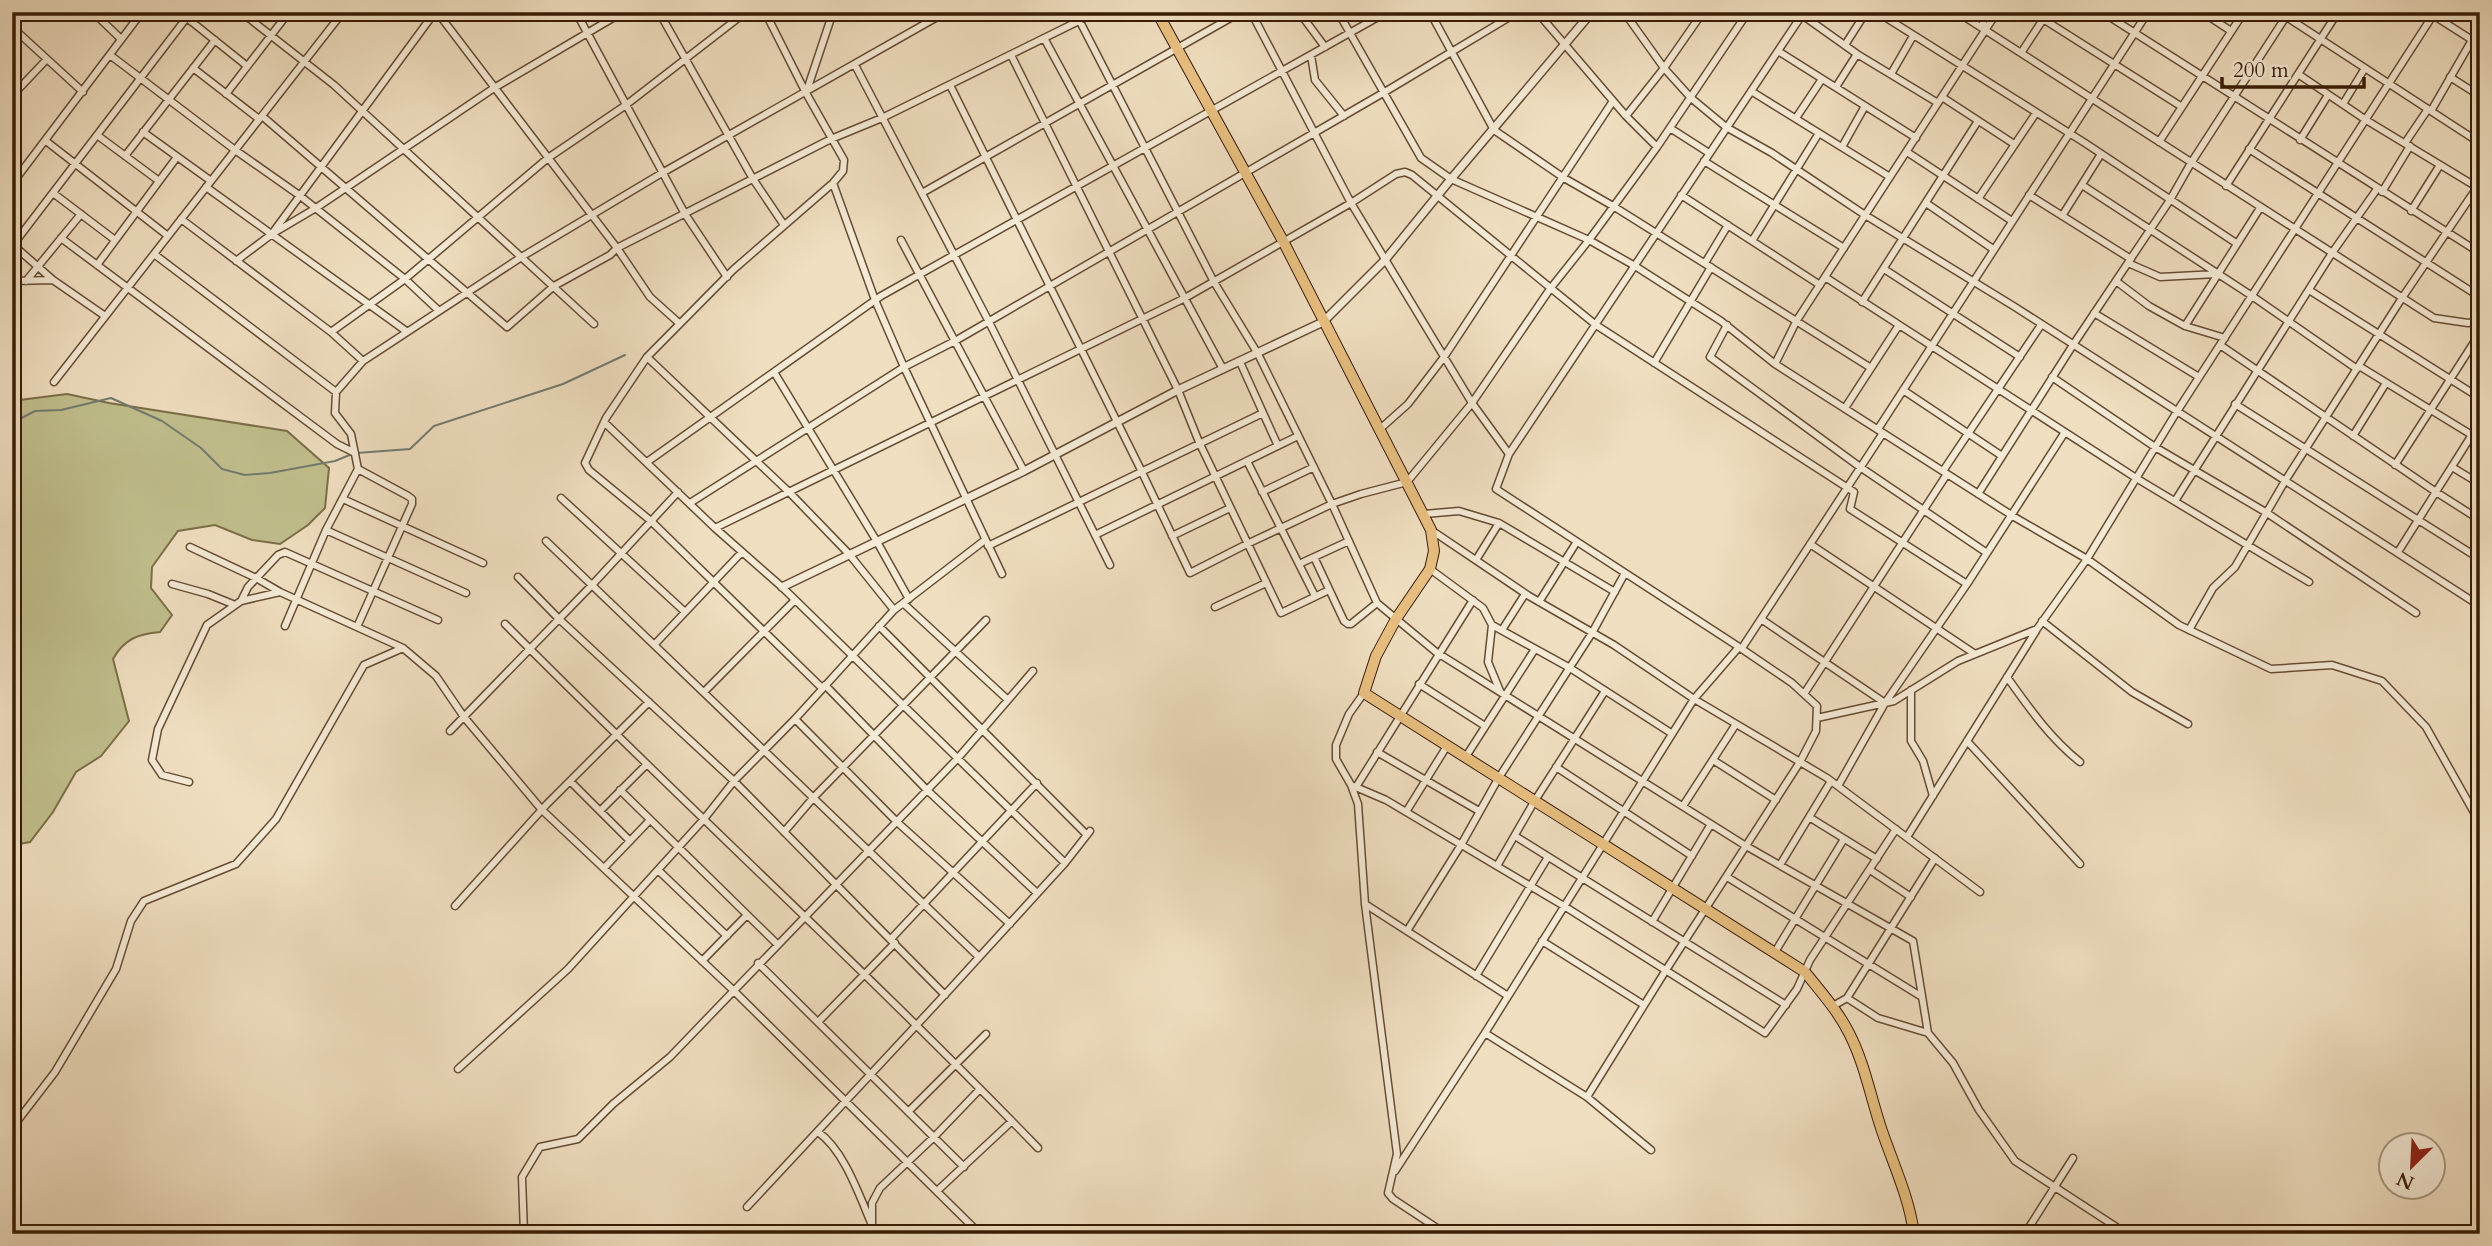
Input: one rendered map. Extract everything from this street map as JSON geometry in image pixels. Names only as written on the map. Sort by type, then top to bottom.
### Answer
[{"type":"highway","points":[[1157,12],[1283,241],[1431,530],[1434,551],[1430,569],[1396,618],[1376,656],[1364,693],[1805,972],[1833,1006],[1850,1034],[1868,1082],[1882,1132],[1905,1190],[1914,1234]]},
{"type":"street","points":[[93,12],[121,39]]},
{"type":"street","points":[[12,184],[142,12]]},
{"type":"street","points":[[242,12],[334,85],[594,324]]},
{"type":"street","points":[[226,94],[289,12]]},
{"type":"street","points":[[54,382],[343,12]]},
{"type":"street","points":[[272,234],[436,12],[617,248],[650,297],[679,323]]},
{"type":"street","points":[[576,12],[685,214],[727,277]]},
{"type":"street","points":[[236,261],[272,234],[316,208],[494,88],[623,12]]},
{"type":"street","points":[[659,12],[753,179],[783,225]]},
{"type":"street","points":[[331,332],[405,279],[548,158],[626,105],[746,12]]},
{"type":"street","points":[[765,12],[844,160],[843,171],[833,183],[727,277],[647,358],[604,422],[585,457],[585,463],[589,470],[651,521],[875,736],[927,790],[1037,893]]},
{"type":"street","points":[[806,93],[833,12]]},
{"type":"street","points":[[285,626],[326,530],[358,469],[351,434],[335,413],[336,392],[363,361],[438,310],[591,214],[946,12]]},
{"type":"street","points":[[1075,12],[1214,282],[1258,354],[1377,603],[1438,653],[1539,717],[1746,846],[1913,941],[1928,1033],[1953,1063],[1979,1110],[2015,1161],[2127,1234]]},
{"type":"street","points":[[193,68],[321,166],[507,327],[554,286],[610,255],[617,248],[831,139],[882,118],[1097,12]]},
{"type":"street","points":[[922,192],[1241,12]]},
{"type":"street","points":[[1251,12],[1351,203],[1472,403],[1509,454]]},
{"type":"street","points":[[1299,12],[1325,47]]},
{"type":"street","points":[[1338,12],[1420,158],[1451,179],[1589,240],[1634,266],[1727,325],[1775,364],[2012,516],[2087,559],[2179,625],[2271,669],[2332,665],[2382,681],[2426,727],[2480,823]]},
{"type":"street","points":[[646,462],[875,300],[1387,12]]},
{"type":"street","points":[[1430,12],[1494,130],[1564,178],[1614,206],[1871,368]]},
{"type":"street","points":[[690,503],[904,367],[955,341],[1147,230],[1518,12]]},
{"type":"street","points":[[1537,12],[1626,116],[1657,147]]},
{"type":"street","points":[[782,587],[876,540],[966,500],[1178,390],[1323,322],[1385,260],[1592,12]]},
{"type":"street","points":[[1624,12],[1664,68],[1691,98],[1726,127],[1797,169],[2480,606]]},
{"type":"street","points":[[1626,116],[1703,12]]},
{"type":"street","points":[[950,85],[1142,471],[1189,573],[1332,504],[1407,482],[1472,403],[1550,289],[1657,147],[1748,12]]},
{"type":"street","points":[[1845,46],[1866,12]]},
{"type":"street","points":[[1877,12],[2069,133],[2236,243]]},
{"type":"street","points":[[1891,22],[1898,12]]},
{"type":"street","points":[[1957,12],[2434,318],[2468,323],[2480,321]]},
{"type":"street","points":[[1980,12],[1985,30]]},
{"type":"street","points":[[1775,364],[1797,320],[1997,12]]},
{"type":"street","points":[[2102,12],[2480,253]]},
{"type":"street","points":[[1446,1234],[1389,1195],[1388,1188],[1395,1171],[1485,1033],[1671,733],[1694,698],[1740,648],[1761,619],[1860,467],[1903,390],[1972,281],[2148,12]]},
{"type":"street","points":[[2202,12],[2231,31]]},
{"type":"street","points":[[2159,142],[2244,12]]},
{"type":"street","points":[[2226,186],[2338,12]]},
{"type":"street","points":[[1587,1097],[1665,970],[1800,762],[1816,732],[1818,706],[1740,648],[1496,489],[1509,454],[1801,13],[1857,54],[2014,144]]},
{"type":"street","points":[[1907,837],[2036,629],[2087,559],[2176,412],[2366,120],[2432,13],[2480,45]]},
{"type":"street","points":[[1978,494],[2170,200],[2284,14],[2480,143]]},
{"type":"street","points":[[105,316],[52,281],[12,245],[189,15],[247,66]]},
{"type":"street","points":[[2021,53],[2045,16],[2182,107]]},
{"type":"street","points":[[12,27],[83,92]]},
{"type":"street","points":[[1891,74],[1913,36]]},
{"type":"street","points":[[1044,38],[1223,369]]},
{"type":"street","points":[[125,156],[215,40]]},
{"type":"street","points":[[2175,501],[2332,253],[2379,191],[2472,40]]},
{"type":"street","points":[[1778,51],[1916,138]]},
{"type":"street","points":[[1836,87],[1857,54]]},
{"type":"street","points":[[110,55],[316,208],[405,279],[438,310]]},
{"type":"street","points":[[1011,55],[1178,390],[1215,476],[1281,613],[1329,590]]},
{"type":"street","points":[[1311,55],[1315,80],[1344,116]]},
{"type":"street","points":[[14,91],[47,59]]},
{"type":"street","points":[[855,65],[988,320],[1110,565]]},
{"type":"street","points":[[2343,104],[2365,68]]},
{"type":"street","points":[[2189,630],[2213,588],[2235,567],[2249,546],[2285,481],[2402,298],[2479,186],[2366,120],[2298,74]]},
{"type":"street","points":[[2450,77],[2480,96]]},
{"type":"street","points":[[1796,118],[1822,79]]},
{"type":"street","points":[[1751,90],[1890,177]]},
{"type":"street","points":[[2300,140],[2328,94]]},
{"type":"street","points":[[1380,429],[1408,404],[1444,357],[1613,101]]},
{"type":"street","points":[[1842,147],[1865,106]]},
{"type":"street","points":[[1978,199],[2035,113]]},
{"type":"street","points":[[1862,302],[1978,121]]},
{"type":"street","points":[[1670,128],[1709,153]]},
{"type":"street","points":[[143,132],[272,234],[406,331]]},
{"type":"street","points":[[1752,241],[1819,133]]},
{"type":"street","points":[[97,135],[159,181]]},
{"type":"street","points":[[46,141],[168,236]]},
{"type":"street","points":[[2249,149],[2480,297]]},
{"type":"street","points":[[1907,152],[2012,221]]},
{"type":"street","points":[[2062,216],[2101,154]]},
{"type":"street","points":[[97,265],[177,157]]},
{"type":"street","points":[[1704,161],[1844,248]]},
{"type":"street","points":[[2411,211],[2440,165]]},
{"type":"street","points":[[715,528],[1185,298],[1351,203],[1396,174],[1405,172],[1596,325],[1854,492],[1850,509],[1967,584]]},
{"type":"street","points":[[833,183],[875,300],[1002,574]]},
{"type":"street","points":[[2082,185],[2358,367],[2480,440]]},
{"type":"street","points":[[53,192],[116,240]]},
{"type":"street","points":[[1681,195],[1820,285]]},
{"type":"street","points":[[2029,195],[2129,261],[2160,277],[2218,274]]},
{"type":"street","points":[[1926,203],[1993,249]]},
{"type":"street","points":[[2185,326],[2260,208]]},
{"type":"street","points":[[26,281],[81,214]]},
{"type":"street","points":[[181,219],[331,332],[363,361]]},
{"type":"street","points":[[1654,363],[1692,302],[1728,225]]},
{"type":"street","points":[[61,239],[337,444],[355,453]]},
{"type":"street","points":[[901,240],[1024,471]]},
{"type":"street","points":[[154,254],[336,392]]},
{"type":"street","points":[[1884,269],[2020,358]]},
{"type":"street","points":[[1825,277],[2136,478],[2309,582]]},
{"type":"street","points":[[12,281],[52,281]]},
{"type":"street","points":[[2116,281],[2149,306],[2185,326],[2225,338]]},
{"type":"street","points":[[2309,289],[2480,398]]},
{"type":"street","points":[[2094,313],[2199,377]]},
{"type":"street","points":[[1727,325],[1710,357],[1860,467],[1987,553]]},
{"type":"street","points":[[1804,694],[2041,325]]},
{"type":"street","points":[[1844,408],[1899,326]]},
{"type":"street","points":[[2395,464],[2480,333]]},
{"type":"street","points":[[2220,345],[2480,520]]},
{"type":"street","points":[[647,358],[790,493],[849,554],[894,610]]},
{"type":"street","points":[[1240,362],[1278,446]]},
{"type":"street","points":[[774,372],[876,540],[906,601],[1008,700]]},
{"type":"street","points":[[2052,377],[2155,447],[2267,513],[2416,613]]},
{"type":"street","points":[[2353,436],[2386,383]]},
{"type":"street","points":[[1903,390],[2001,456]]},
{"type":"street","points":[[2235,404],[2472,554]]},
{"type":"street","points":[[458,1069],[568,970],[679,848],[734,781],[795,719],[894,610],[986,543],[1079,502],[1263,412]]},
{"type":"street","points":[[604,422],[715,528],[782,587],[1065,863]]},
{"type":"street","points":[[2398,552],[2480,422]]},
{"type":"street","points":[[1838,786],[1885,703],[1967,584],[2065,432]]},
{"type":"street","points":[[1095,535],[1298,436]]},
{"type":"street","points":[[1247,461],[1315,596]]},
{"type":"street","points":[[1262,492],[1314,467]]},
{"type":"street","points":[[2452,467],[2480,484]]},
{"type":"street","points":[[356,627],[412,504],[412,499],[358,469]]},
{"type":"street","points":[[450,731],[678,492]]},
{"type":"street","points":[[561,498],[685,612]]},
{"type":"street","points":[[343,499],[483,563]]},
{"type":"street","points":[[1172,536],[1230,508]]},
{"type":"street","points":[[1424,514],[1459,511],[1499,523],[1615,592]]},
{"type":"street","points":[[1476,560],[1499,523]]},
{"type":"street","points":[[326,530],[466,593]]},
{"type":"street","points":[[1431,530],[1525,594],[1831,781],[1980,892]]},
{"type":"street","points":[[546,541],[979,957]]},
{"type":"street","points":[[1299,564],[1349,541]]},
{"type":"street","points":[[1539,602],[1576,543]]},
{"type":"street","points":[[1810,544],[1975,654]]},
{"type":"street","points":[[190,547],[296,600],[403,648],[436,676],[464,717],[542,810],[732,989],[980,1234]]},
{"type":"street","points":[[239,603],[247,587],[278,555],[285,552],[438,620]]},
{"type":"street","points":[[655,644],[742,552]]},
{"type":"street","points":[[1314,557],[1344,621],[1348,624],[1377,603]]},
{"type":"street","points":[[1430,569],[1483,608],[1492,625],[1570,668],[1671,733]]},
{"type":"street","points":[[1407,931],[1461,845],[1498,779],[1592,633],[1625,573]]},
{"type":"street","points":[[518,577],[559,619],[734,781],[945,995]]},
{"type":"street","points":[[1215,607],[1266,583]]},
{"type":"street","points":[[172,584],[239,603]]},
{"type":"street","points":[[189,782],[162,775],[152,760],[158,729],[207,625],[239,603],[280,592]]},
{"type":"street","points":[[1502,631],[1525,594]]},
{"type":"street","points":[[705,691],[795,600]]},
{"type":"street","points":[[1354,786],[1473,600]]},
{"type":"street","points":[[1761,619],[1885,703]]},
{"type":"street","points":[[784,832],[814,797],[986,620]]},
{"type":"street","points":[[2042,621],[2132,692],[2188,724]]},
{"type":"street","points":[[505,624],[616,736],[956,1064],[1038,1148]]},
{"type":"street","points":[[1492,625],[1488,662],[1503,694]]},
{"type":"street","points":[[747,1207],[945,995],[1065,863],[1088,833],[879,626]]},
{"type":"street","points":[[1817,718],[1895,701],[1958,661],[2036,629]]},
{"type":"street","points":[[12,1128],[55,1072],[116,969],[131,921],[144,901],[236,864],[276,819],[364,665],[403,648]]},
{"type":"street","points":[[1465,758],[1503,694],[1535,649]]},
{"type":"street","points":[[524,1234],[522,1177],[540,1147],[578,1139],[613,1104],[670,1057],[732,989],[958,758],[1033,671]]},
{"type":"street","points":[[2007,677],[2052,737],[2080,762]]},
{"type":"street","points":[[1419,684],[1485,726]]},
{"type":"street","points":[[1911,690],[1911,741],[1923,761],[1933,796]]},
{"type":"street","points":[[1497,866],[1534,802],[1605,691]]},
{"type":"street","points":[[1364,693],[1349,714],[1336,745],[1336,759],[1354,786],[1358,804],[1365,904],[1397,1154],[1395,1171]]},
{"type":"street","points":[[455,906],[542,810],[649,702]]},
{"type":"street","points":[[795,719],[897,822],[1010,923]]},
{"type":"street","points":[[1683,806],[1736,724]]},
{"type":"street","points":[[1967,741],[2080,864]]},
{"type":"street","points":[[1406,813],[1447,746]]},
{"type":"street","points":[[1377,752],[1479,811]]},
{"type":"street","points":[[1713,760],[1776,800]]},
{"type":"street","points":[[600,811],[646,765]]},
{"type":"street","points":[[1556,768],[1692,856]]},
{"type":"street","points":[[570,781],[630,841]]},
{"type":"street","points":[[1780,865],[1831,781]]},
{"type":"street","points":[[818,1022],[864,975],[952,872],[1037,783]]},
{"type":"street","points":[[1354,786],[1406,813],[1564,906],[1765,1033],[1786,1005],[1810,960],[1896,829]]},
{"type":"street","points":[[621,790],[776,944]]},
{"type":"street","points":[[1809,817],[1877,859]]},
{"type":"street","points":[[604,868],[650,820]]},
{"type":"street","points":[[1652,922],[1712,824]]},
{"type":"street","points":[[1515,835],[1786,1005]]},
{"type":"street","points":[[1775,952],[1844,839]]},
{"type":"street","points":[[1476,976],[1548,857]]},
{"type":"street","points":[[1833,1006],[1847,998],[1936,858]]},
{"type":"street","points":[[658,870],[727,936]]},
{"type":"street","points":[[1870,870],[1911,897]]},
{"type":"street","points":[[1727,877],[1922,997]]},
{"type":"street","points":[[1365,904],[1508,996]]},
{"type":"street","points":[[702,961],[747,915]]},
{"type":"street","points":[[1542,941],[1644,1005]]},
{"type":"street","points":[[758,963],[964,1167]]},
{"type":"street","points":[[1847,998],[1878,1018],[1928,1033]]},
{"type":"street","points":[[1485,1033],[1587,1097],[1651,1150]]},
{"type":"street","points":[[909,1111],[986,1034]]},
{"type":"street","points":[[873,1234],[872,1203],[876,1192],[980,1089]]},
{"type":"street","points":[[937,1191],[1012,1121]]},
{"type":"street","points":[[818,1132],[840,1153],[872,1225]]},
{"type":"street","points":[[2028,1230],[2073,1158]]},
{"type":"shaded area","points":[[67,394],[287,431],[329,468],[325,508],[308,525],[280,544],[252,540],[215,525],[178,531],[152,567],[151,588],[172,615],[160,632],[132,639],[113,659],[129,721],[101,756],[76,772],[53,812],[30,842],[13,845],[12,401]]},
{"type":"waterway","points":[[357,453],[410,449],[434,426],[563,384],[625,355]]},
{"type":"waterway","points":[[12,423],[35,411],[61,410],[111,398],[162,421],[201,448],[222,469],[245,475],[335,461],[352,454]]}]
